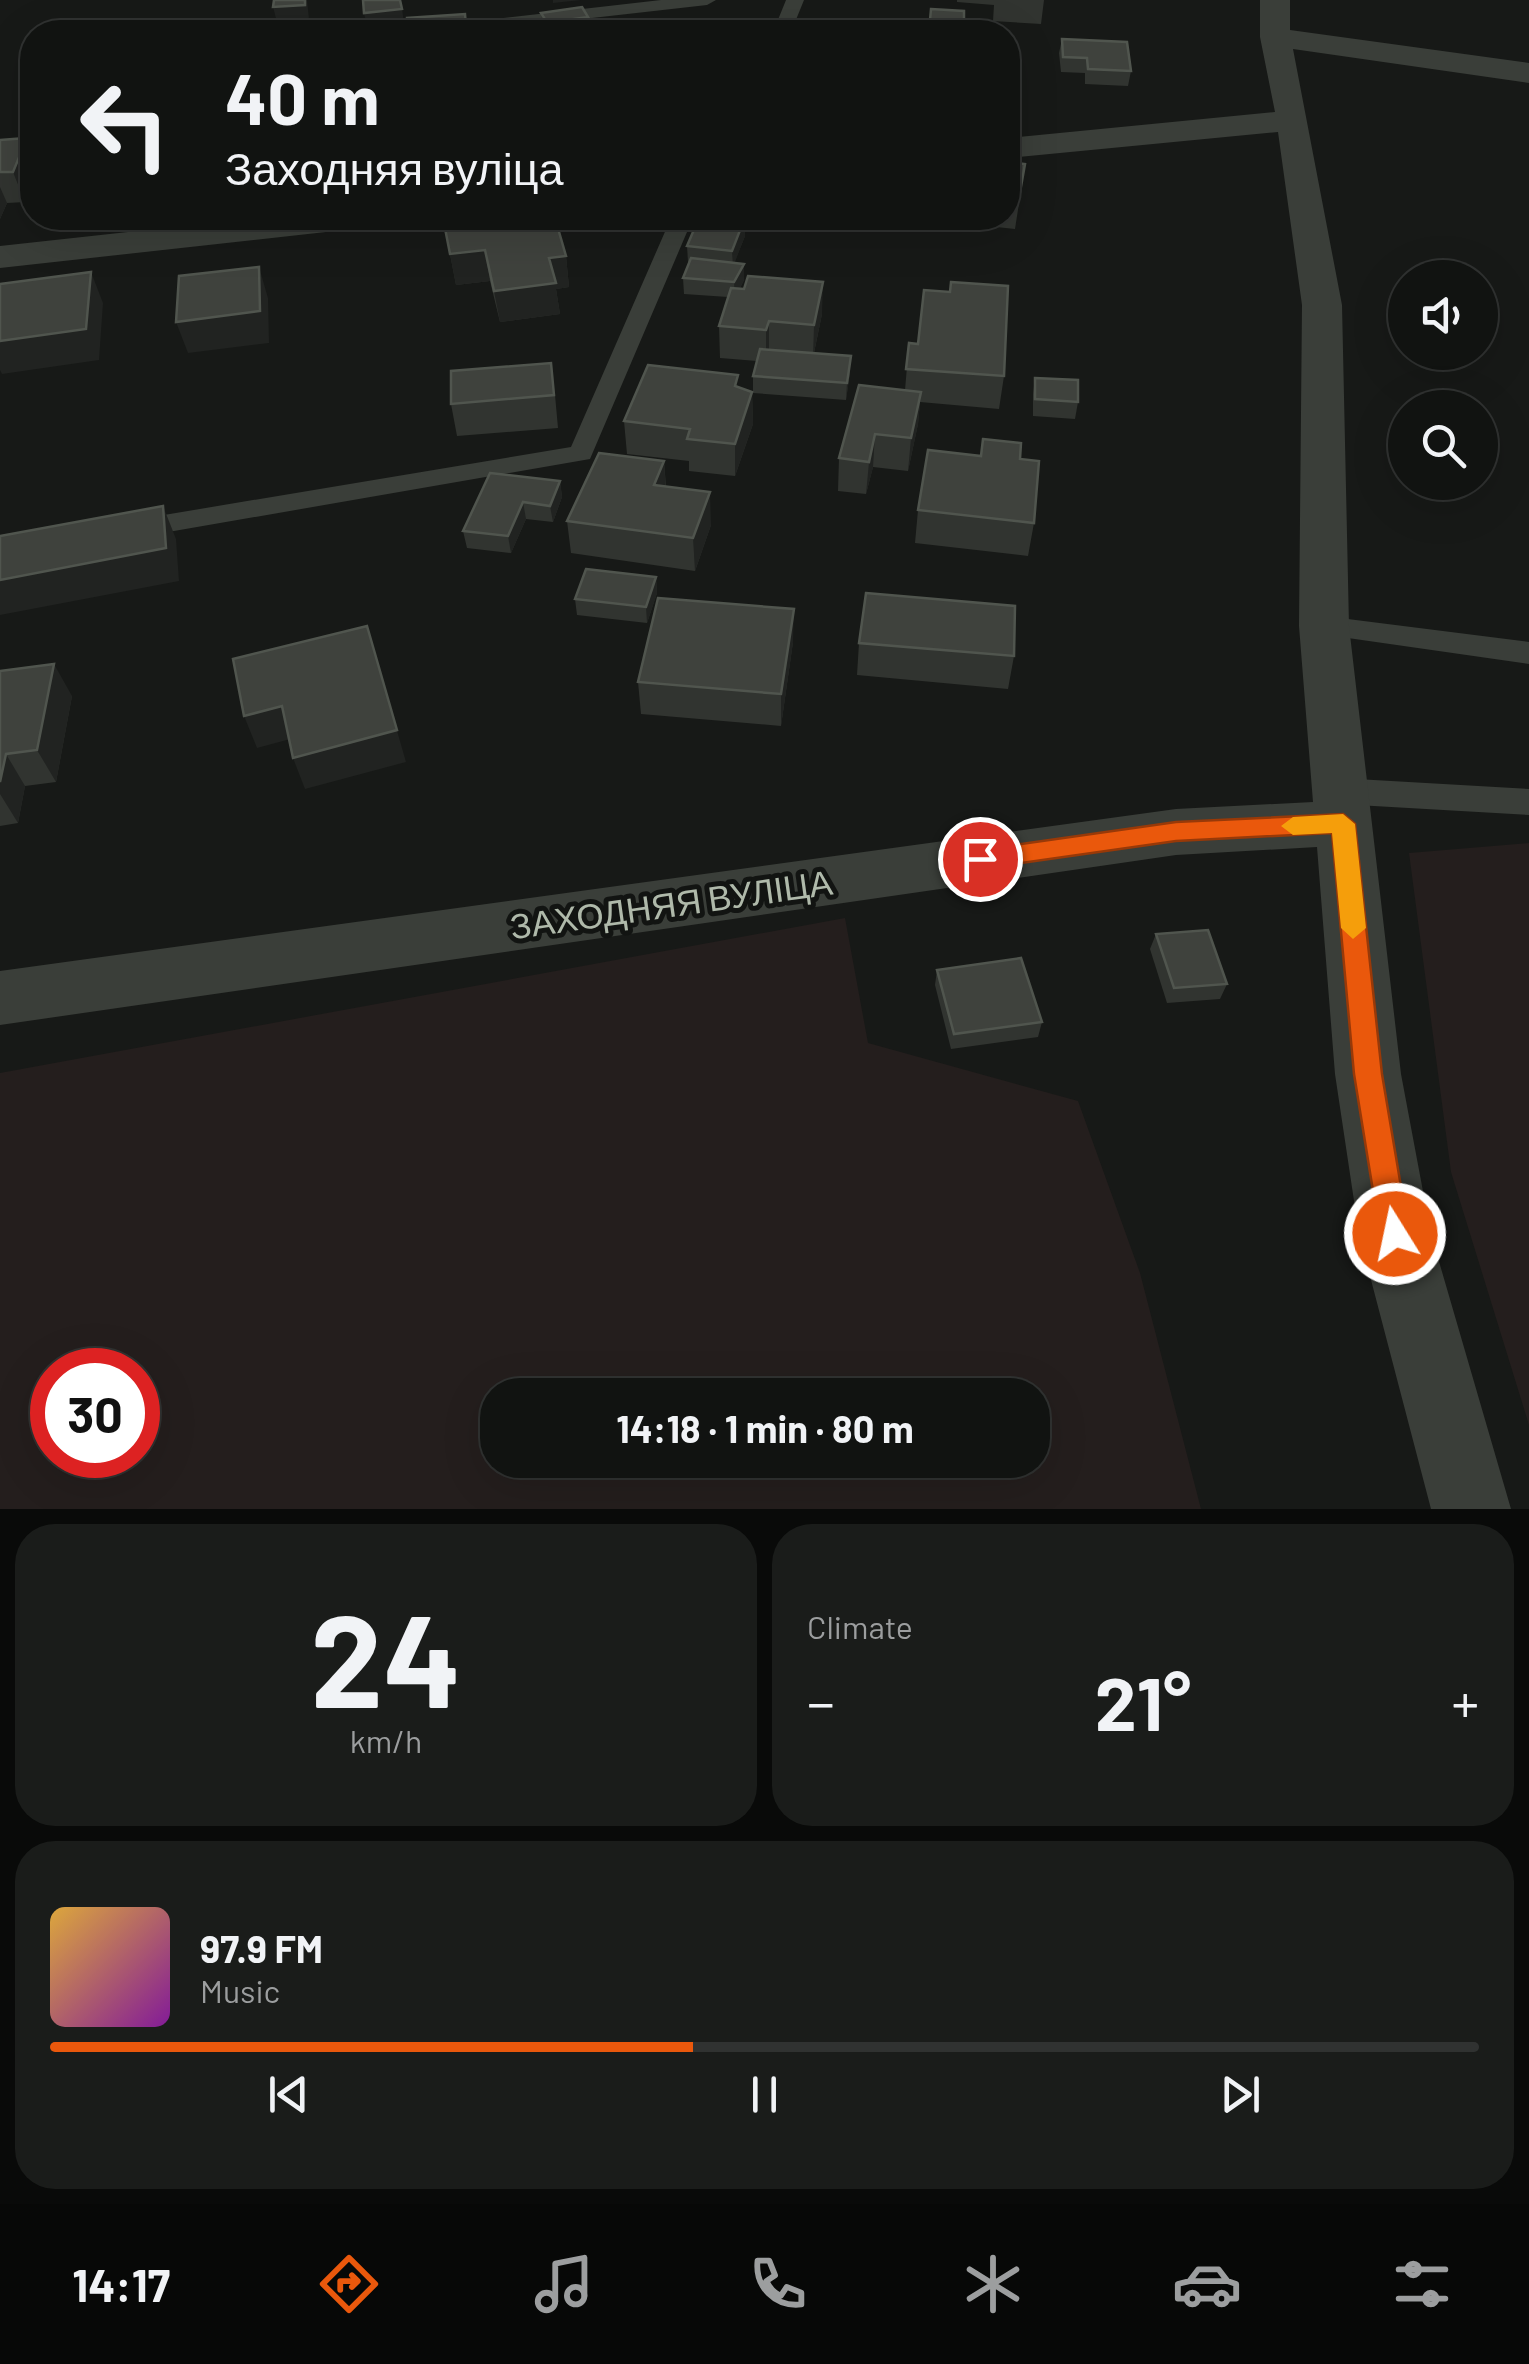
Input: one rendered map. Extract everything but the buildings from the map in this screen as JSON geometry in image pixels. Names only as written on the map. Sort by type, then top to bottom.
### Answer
[{"type":"street","points":[[1275,0],[1275,37],[1293,120],[1322,304],[1324,626],[1368,1074],[1395,1234],[1472,1509]]},
{"type":"street","points":[[1275,37],[1529,73]]},
{"type":"street","points":[[1020,147],[1293,120]]},
{"type":"street","points":[[0,257],[244,230]]},
{"type":"street","name":"ЗАХОДНЯЯ ВУЛІЦА","points":[[0,998],[1341,807]]},
{"type":"lane","points":[[531,20],[707,0]]},
{"type":"lane","points":[[97,535],[581,453],[677,230]]},
{"type":"lane","points":[[1324,626],[1529,654]]},
{"type":"lane","points":[[1341,807],[1529,802]]},
{"type":"shaded area","points":[[1529,843],[1529,1425],[1451,1172],[1409,853]]},
{"type":"shaded area","points":[[845,918],[868,1043],[1078,1101],[1140,1273],[1201,1509],[0,1509],[0,1073]]},
{"type":"slow traffic","points":[[1293,826],[1343,824],[1353,928]]},
{"type":"route","points":[[980,859],[1176,832],[1343,824],[1368,1074],[1395,1234]]}]
